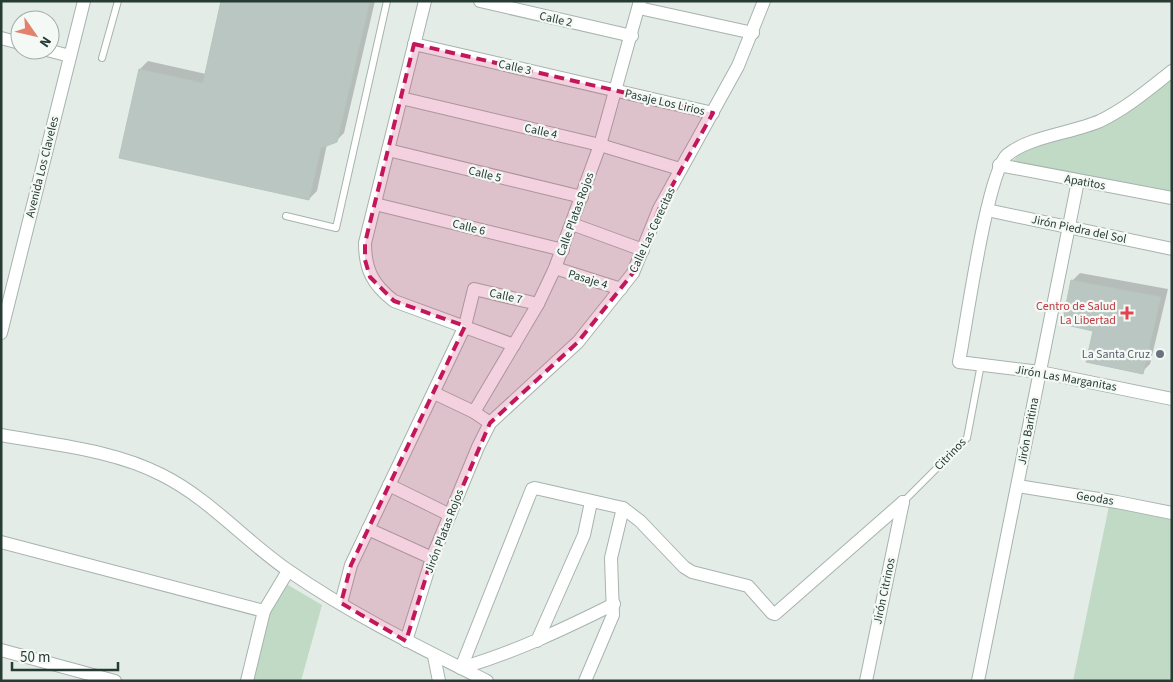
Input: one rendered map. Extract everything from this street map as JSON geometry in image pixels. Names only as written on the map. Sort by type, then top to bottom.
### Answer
[{"type":"street","name":"Avenida Los Claveles","points":[[1,333],[84,1]]},
{"type":"street","points":[[425,1],[365,243],[365,260],[370,277],[380,290],[394,301],[514,345]]},
{"type":"street","name":"Calle 2","points":[[480,1],[632,36]]},
{"type":"street","name":"Calle Las Cerecitas","points":[[490,423],[578,342],[633,273],[650,228],[680,169],[713,113],[753,33],[764,1]]},
{"type":"street","points":[[640,5],[753,33]]},
{"type":"street","name":"Calle Platas Rojos","points":[[474,412],[538,304],[563,250],[617,91],[640,5]]},
{"type":"street","name":"Calle 3","points":[[414,44],[617,91]]},
{"type":"street","points":[[60,53],[70,56]]},
{"type":"street","points":[[987,210],[999,165],[1007,156],[1016,150],[1056,134],[1099,121],[1131,104],[1172,71]]},
{"type":"street","name":"Pasaje Los Lirios","points":[[617,91],[713,113]]},
{"type":"street","name":"Calle 4","points":[[401,98],[600,145],[680,169]]},
{"type":"street","name":"Calle 5","points":[[388,150],[582,197]]},
{"type":"street","name":"Apatitos","points":[[999,165],[1172,198]]},
{"type":"street","name":"Jirón Baritina","points":[[978,681],[1018,486],[1067,227],[1078,181]]},
{"type":"street","name":"Calle 6","points":[[375,204],[563,250]]},
{"type":"street","name":"Jirón Piedra del Sol","points":[[987,210],[1172,249]]},
{"type":"street","name":"Jirón Las Marganitas","points":[[987,210],[959,362],[1040,372],[1172,399]]},
{"type":"street","points":[[572,224],[642,250]]},
{"type":"street","name":"Pasaje 4","points":[[555,268],[621,289]]},
{"type":"street","name":"Calle 7","points":[[465,326],[474,289],[538,304]]},
{"type":"street","points":[[341,603],[351,565],[465,326]]},
{"type":"street","points":[[434,393],[474,412],[490,423]]},
{"type":"street","name":"Jirón Platas Rojos","points":[[406,641],[432,558],[490,423]]},
{"type":"street","points":[[1,435],[120,458],[162,475],[199,498],[288,571],[406,641],[487,681]]},
{"type":"street","points":[[389,485],[450,515]]},
{"type":"street","name":"Geodas","points":[[1018,486],[1172,513]]},
{"type":"street","points":[[461,668],[532,489],[536,488],[623,508],[640,521],[684,567],[692,572],[748,586],[775,614],[903,502]]},
{"type":"street","points":[[537,641],[584,535],[591,502]]},
{"type":"street","name":"Jirón Citrinos","points":[[866,681],[903,502]]},
{"type":"street","points":[[585,681],[613,615],[611,558],[623,508]]},
{"type":"street","points":[[368,529],[432,558]]},
{"type":"street","points":[[1,542],[264,611]]},
{"type":"street","points":[[247,681],[264,611],[288,571]]},
{"type":"street","points":[[461,668],[493,659],[537,641],[614,604]]},
{"type":"street","points":[[1,650],[115,681]]},
{"type":"street","points":[[434,656],[439,681]]},
{"type":"lane","points":[[102,58],[118,1]]},
{"type":"lane","points":[[286,216],[336,228],[387,1]]},
{"type":"lane","name":"Citrinos","points":[[903,502],[968,438],[981,364]]},
{"type":"highlighted area","points":[[414,44],[713,113],[659,209],[633,273],[578,342],[490,423],[432,558],[406,641],[341,603],[351,565],[465,326],[394,301],[370,277],[365,260],[365,243]]},
{"type":"green space","points":[[1172,75],[1172,194],[1012,162],[1023,149],[1100,123]]},
{"type":"green space","points":[[1110,501],[1172,514],[1172,681],[1073,681]]},
{"type":"green space","points":[[283,582],[322,605],[301,681],[251,681],[268,610]]},
{"type":"building","points":[[221,1],[370,1],[337,142],[321,148],[309,200],[119,158],[139,69],[203,83]]},
{"type":"building","name":"Centro de Salud La Libertad","points":[[1071,280],[1161,297],[1143,374],[1086,362],[1093,331],[1062,324]]},
{"type":"place","name":"Centro de Salud La Libertad","points":[[1127,313]]},
{"type":"place","name":"La Santa Cruz","points":[[1160,354]]}]
